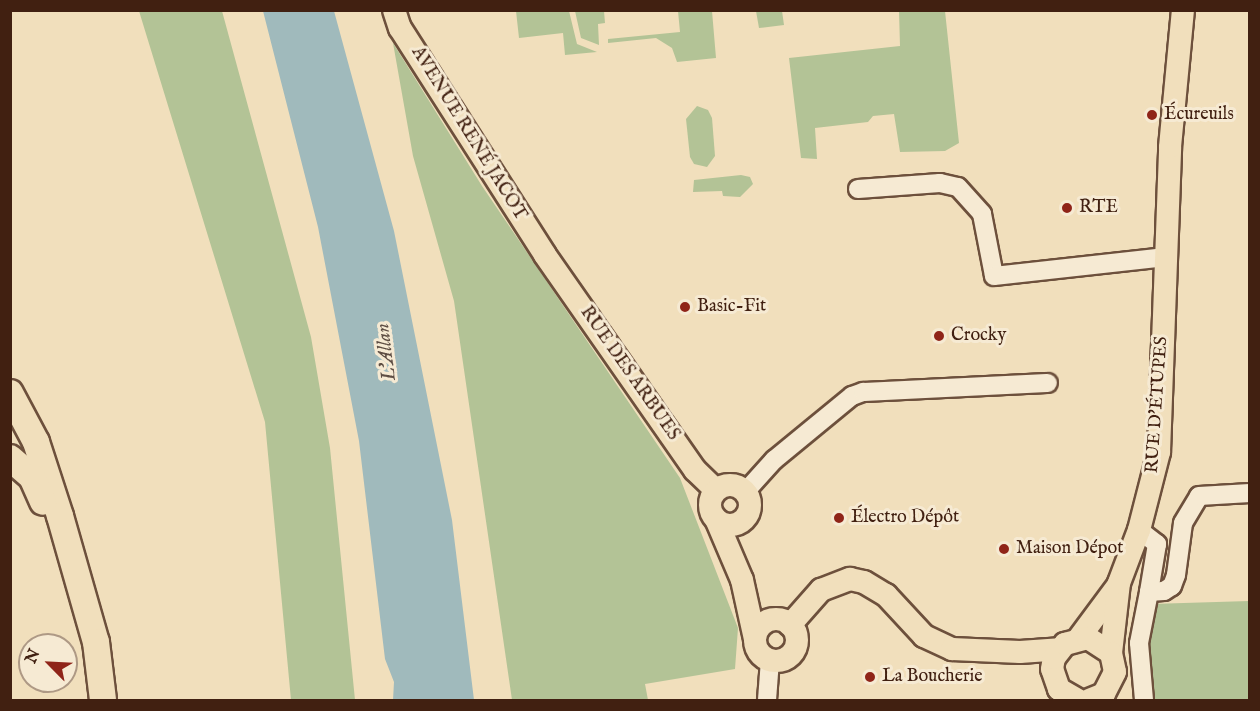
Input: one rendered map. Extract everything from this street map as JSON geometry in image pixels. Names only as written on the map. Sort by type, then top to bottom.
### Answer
[{"type":"highway","points":[[10,393],[36,442],[55,497],[96,642],[103,700]]},
{"type":"highway","points":[[10,458],[32,477],[47,514],[84,643],[89,700]]},
{"type":"main road","name":"AVENUE RENÉ JACOT","points":[[394,10],[400,28],[545,255]]},
{"type":"main road","name":"RUE D'ÉTUPES","points":[[1078,686],[1139,530],[1159,452],[1170,147],[1183,10]]},
{"type":"main road","name":"RUE DES ARBUES","points":[[545,255],[695,470],[716,490]]},
{"type":"main road","points":[[716,519],[729,525],[742,521],[750,510],[746,491],[731,484],[716,490],[710,501],[716,519],[742,580],[759,652],[770,660],[783,660],[794,651],[796,637],[781,622],[743,551],[742,521]]},
{"type":"main road","points":[[755,639],[761,626],[781,622],[821,590],[850,579],[864,582],[886,595],[924,636],[952,649],[1020,652],[1078,686]]},
{"type":"main road","name":"RUE D'ÉTUPES","points":[[1113,663],[1119,583]]},
{"type":"main road","points":[[1097,641],[1113,663],[1078,686],[1097,641]]},
{"type":"street","points":[[858,189],[940,183],[958,187],[982,214],[994,276],[1166,257]]},
{"type":"street","points":[[746,491],[774,460],[852,396],[863,392],[1048,383]]},
{"type":"street","points":[[1149,592],[1172,586],[1183,523],[1199,496],[1250,493]]},
{"type":"street","points":[[1139,530],[1157,544],[1139,643],[1144,700]]},
{"type":"street","points":[[767,700],[770,660]]},
{"type":"green space","points":[[139,11],[222,11],[311,337],[330,448],[355,700],[291,700],[265,422]]},
{"type":"green space","points":[[516,11],[569,11],[577,44],[597,52],[565,55],[563,33],[519,38]]},
{"type":"green space","points":[[575,11],[604,11],[605,23],[598,24],[599,45],[581,38]]},
{"type":"green space","points":[[678,11],[712,11],[716,58],[677,62],[672,48],[656,38],[608,43],[608,39],[680,32]]},
{"type":"green space","points":[[756,11],[782,11],[784,25],[759,28]]},
{"type":"green space","points":[[899,11],[945,11],[959,143],[945,151],[900,152],[894,114],[873,116],[868,122],[815,128],[817,159],[801,158],[789,58],[900,46]]},
{"type":"green space","points":[[393,43],[482,186],[680,478],[738,628],[735,669],[645,684],[648,700],[512,700],[454,301],[413,156]]},
{"type":"green space","points":[[697,106],[708,110],[712,118],[715,156],[707,167],[694,164],[690,157],[686,119]]},
{"type":"green space","points":[[741,175],[750,177],[753,184],[740,197],[723,196],[722,191],[693,192],[694,180]]},
{"type":"green space","points":[[1249,601],[1249,700],[1153,700],[1148,669],[1151,604]]},
{"type":"water","name":"L'Allan","points":[[263,11],[334,11],[394,231],[452,520],[474,700],[393,700],[394,682],[385,659],[359,441],[318,227]]},
{"type":"place","name":"Écureuils","points":[[1152,115]]},
{"type":"place","name":"RTE","points":[[1067,208]]},
{"type":"place","name":"Basic-Fit","points":[[685,307]]},
{"type":"place","name":"Crocky","points":[[939,336]]},
{"type":"place","name":"Électro Dépôt","points":[[839,518]]},
{"type":"place","name":"Maison Dépot","points":[[1004,549]]},
{"type":"place","name":"La Boucherie","points":[[870,677]]}]
